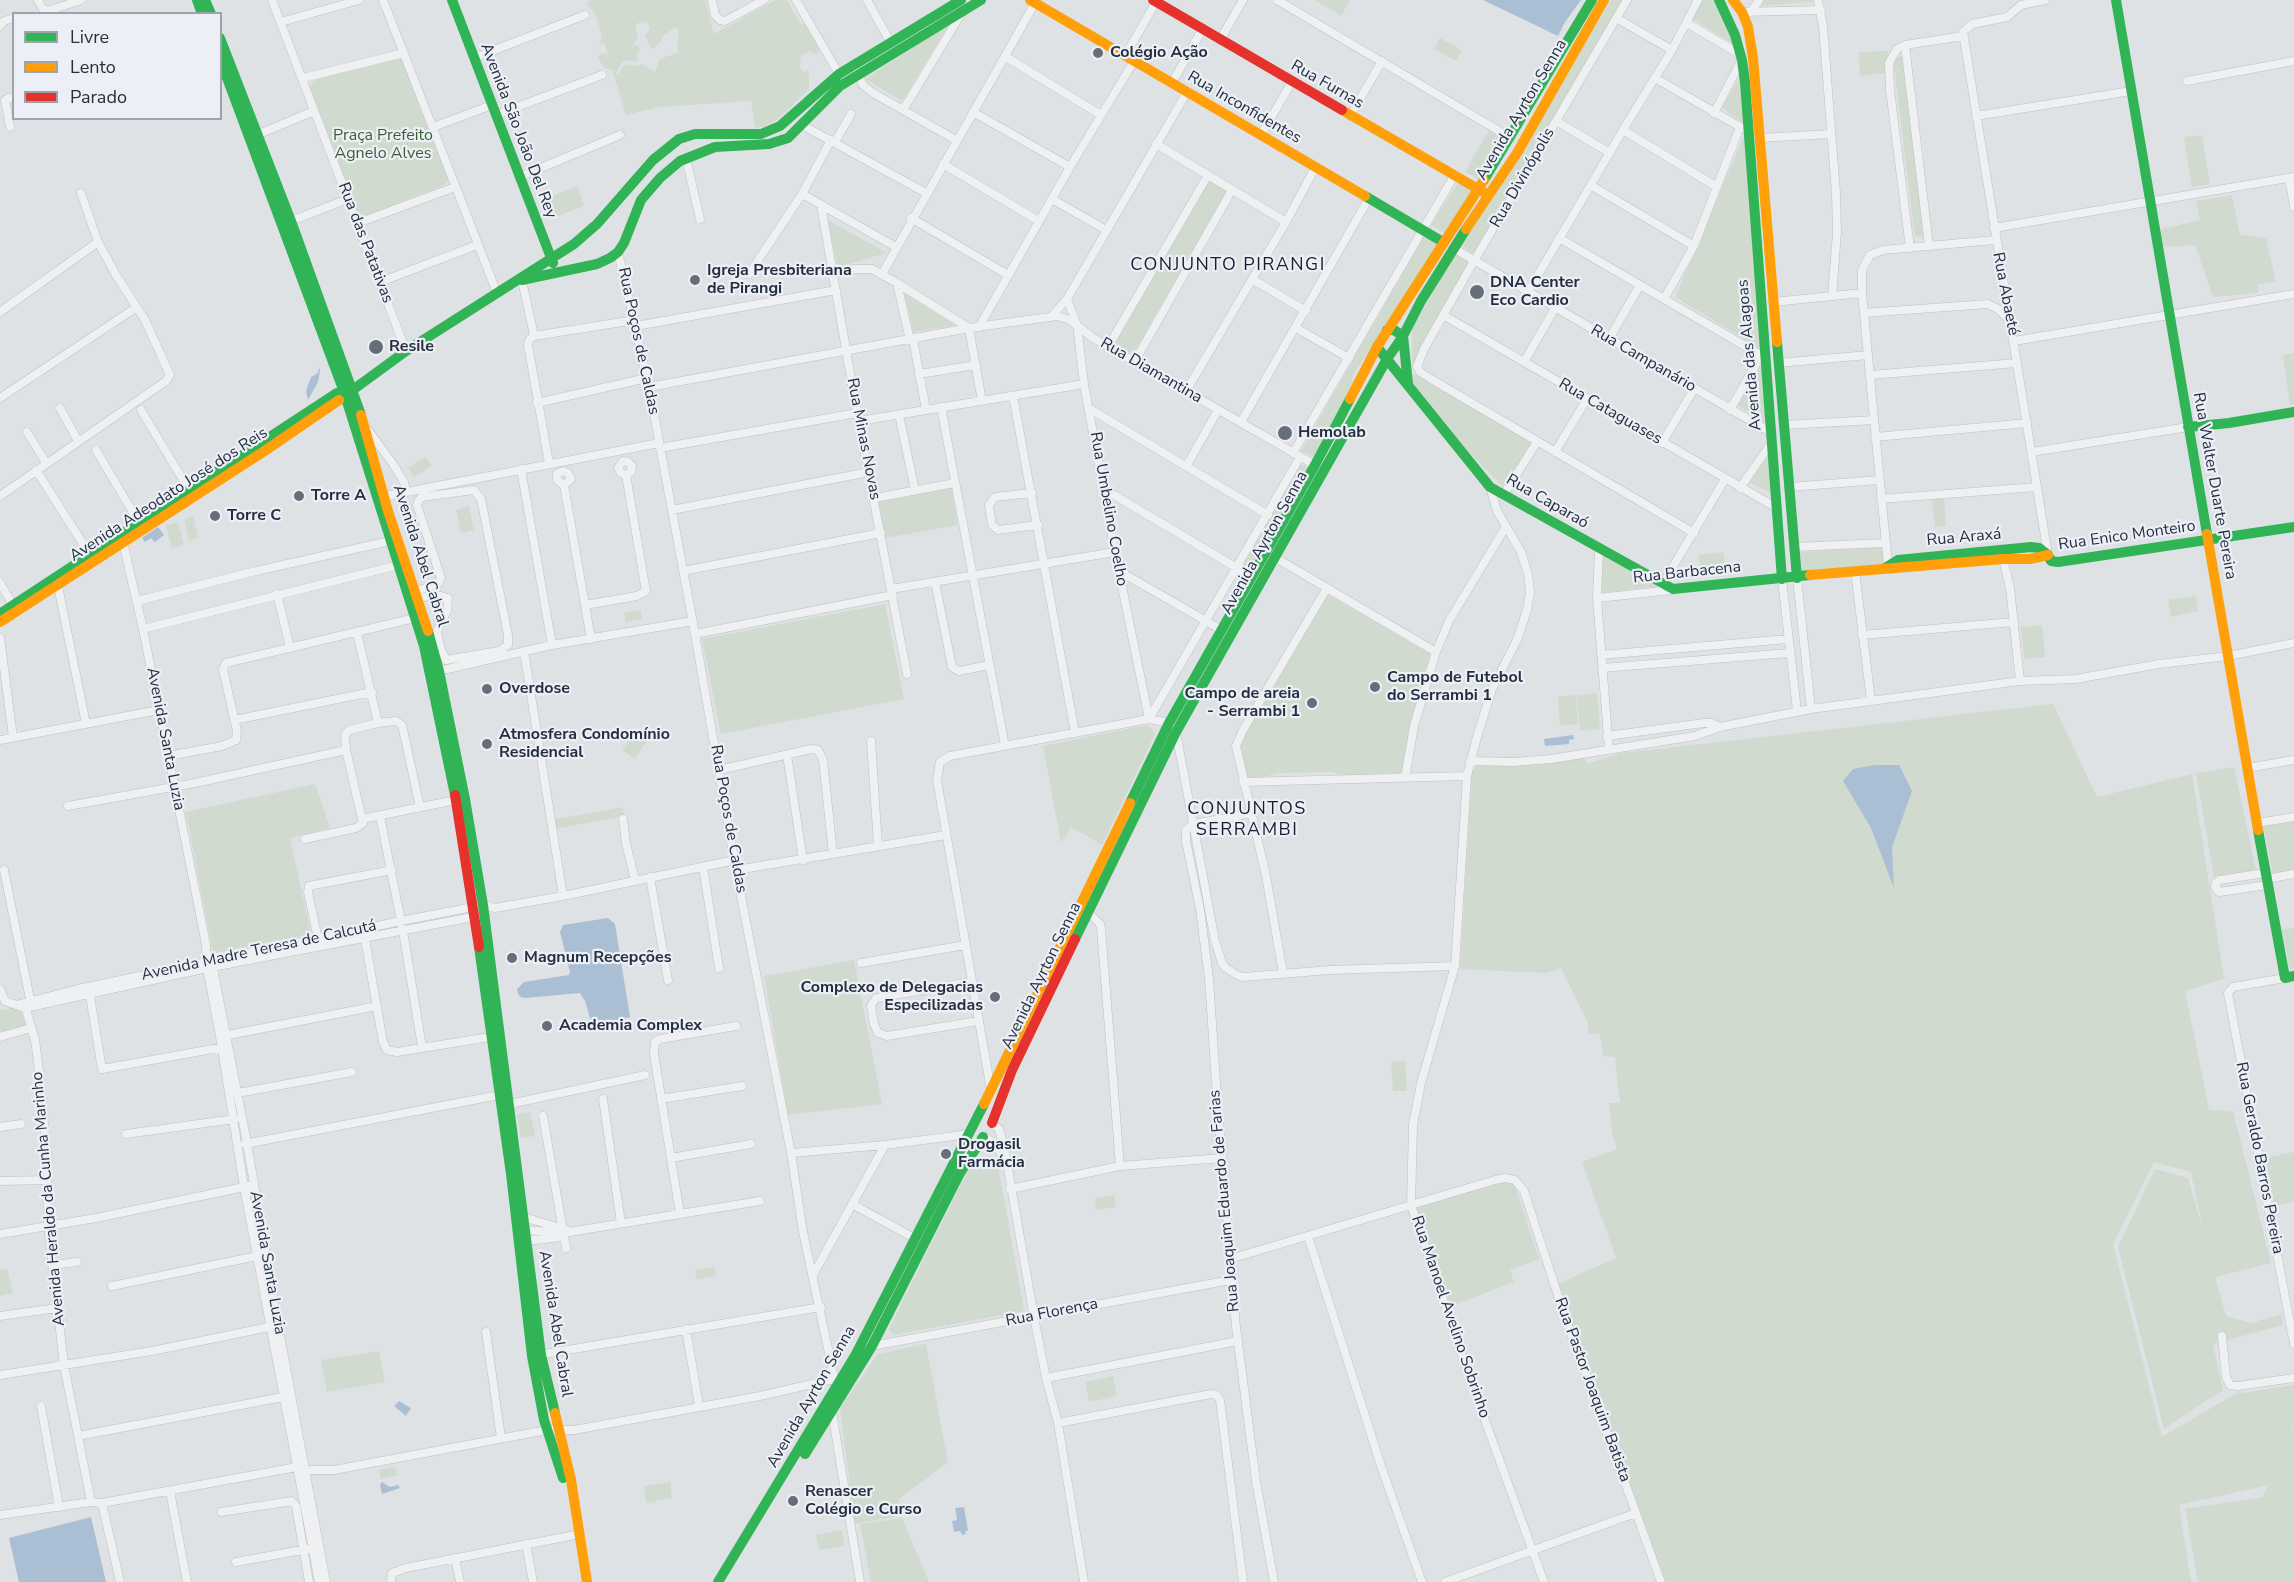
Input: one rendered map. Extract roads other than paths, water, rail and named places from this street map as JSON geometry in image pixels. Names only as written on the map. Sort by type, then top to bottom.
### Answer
[{"type":"main road","name":"Avenida São João Del Rey","points":[[452,0],[550,258],[557,271]]},
{"type":"main road","name":"Avenida Adeodato José dos Reis","points":[[0,614],[92,558],[406,351],[518,281],[587,233],[653,160],[671,144],[695,134],[760,134],[780,126],[839,74],[961,0]]},
{"type":"main road","points":[[518,281],[597,264],[618,252],[641,200],[669,169],[705,149],[769,144],[788,138],[833,92],[981,0]]},
{"type":"main road","name":"Avenida Ayrton Senna","points":[[1213,653],[1220,630],[1315,465],[1377,347],[1483,192],[1511,138],[1592,0]]},
{"type":"main road","name":"Avenida Ayrton Senna","points":[[1483,192],[1517,153],[1604,0]]},
{"type":"main road","name":"Avenida das Alagoas","points":[[1719,0],[1730,22],[1742,57],[1744,129],[1775,469],[1782,579]]},
{"type":"main road","name":"Avenida das Alagoas","points":[[1733,0],[1747,12],[1753,58],[1797,578]]},
{"type":"main road","name":"Rua Walter Duarte Pereira","points":[[2116,0],[2266,879],[2290,977]]},
{"type":"main road","name":"Rua Furnas","points":[[1155,1],[1483,192]]},
{"type":"main road","name":"Rua Inconfidentes","points":[[1033,2],[1448,245]]},
{"type":"main road","name":"Avenida Abel Cabral","points":[[222,44],[254,136],[363,424],[368,451]]},
{"type":"main road","name":"Avenida Abel Cabral","points":[[222,64],[254,136]]},
{"type":"main road","points":[[731,134],[731,146]]},
{"type":"main road","name":"Avenida Ayrton Senna","points":[[726,1582],[872,1346],[960,1173],[984,1136],[990,1133],[995,1122],[1008,1068],[1096,869],[1213,653],[1274,557],[1387,359],[1403,336],[1448,245]]},
{"type":"main road","points":[[1387,330],[1394,330],[1403,336],[1408,384]]},
{"type":"main road","name":"Rua Caparaó","points":[[1377,347],[1490,487],[1668,587]]},
{"type":"main road","points":[[1767,376],[1778,369]]},
{"type":"main road","name":"Avenida Abel Cabral","points":[[350,389],[390,541],[417,595],[420,617]]},
{"type":"main road","points":[[2188,427],[2294,412]]},
{"type":"main road","points":[[1775,469],[1787,468]]},
{"type":"main road","name":"Avenida Abel Cabral","points":[[380,497],[420,617],[434,672],[460,799],[478,911],[547,1430],[562,1472],[587,1582]]},
{"type":"main road","name":"Rua Enico Monteiro","points":[[2044,556],[2051,561],[2058,562],[2294,527]]},
{"type":"main road","name":"Rua Araxá","points":[[1782,579],[1886,567],[2003,559],[2037,548],[2044,556]]},
{"type":"main road","name":"Rua Araxá","points":[[1886,567],[1895,560],[1905,558],[2018,553]]},
{"type":"main road","name":"Avenida Adeodato José dos Reis","points":[[0,622],[58,586],[92,558]]},
{"type":"main road","name":"Rua Barbacena","points":[[1668,587],[1782,579]]},
{"type":"main road","name":"Avenida Ayrton Senna","points":[[718,1582],[835,1383],[916,1239],[991,1092],[1008,1068],[1090,914],[1173,727]]},
{"type":"main road","name":"Avenida Abel Cabral","points":[[503,1102],[526,1235],[537,1355],[571,1480],[580,1582]]},
{"type":"main road","points":[[984,1136],[976,1133],[973,1126],[986,1117],[995,1122]]},
{"type":"street","points":[[38,0],[41,11],[48,11],[81,0]]},
{"type":"street","name":"Rua das Patativas","points":[[272,0],[406,351]]},
{"type":"street","points":[[281,22],[359,0]]},
{"type":"street","points":[[383,0],[497,293]]},
{"type":"street","points":[[712,0],[715,15],[722,21],[764,0]]},
{"type":"street","points":[[796,0],[839,74]]},
{"type":"street","points":[[867,0],[891,43]]},
{"type":"street","points":[[1220,40],[1243,0]]},
{"type":"street","points":[[1277,0],[1511,138]]},
{"type":"street","name":"Rua Divinópolis","points":[[1537,442],[1420,372],[1417,367],[1443,315],[1627,0]]},
{"type":"street","points":[[1528,292],[1672,50],[1698,0]]},
{"type":"street","points":[[1747,12],[1759,0]]},
{"type":"street","points":[[1818,0],[1821,10],[1837,233],[1832,296]]},
{"type":"street","points":[[1910,248],[1890,90],[1889,63],[1897,49],[1905,45],[1963,34],[1972,24],[2007,16],[2021,3],[2045,0]]},
{"type":"street","points":[[979,327],[1101,115],[1155,1]]},
{"type":"street","points":[[882,274],[911,218],[1006,57],[1033,2]]},
{"type":"street","points":[[1747,12],[1821,10]]},
{"type":"street","points":[[903,110],[962,12]]},
{"type":"street","points":[[474,58],[585,15]]},
{"type":"street","points":[[1616,18],[1672,50]]},
{"type":"street","points":[[1687,23],[1742,57],[1714,113]]},
{"type":"street","points":[[1172,83],[1202,30]]},
{"type":"street","name":"Rua Abaeté","points":[[1963,34],[1995,240],[2032,452],[2044,556]]},
{"type":"street","points":[[1905,45],[1929,246]]},
{"type":"street","points":[[303,78],[404,53]]},
{"type":"street","points":[[1006,57],[1101,115]]},
{"type":"street","points":[[2187,81],[2294,61]]},
{"type":"street","points":[[1350,116],[1382,62]]},
{"type":"street","points":[[853,65],[868,90],[956,140]]},
{"type":"street","points":[[434,127],[602,75]]},
{"type":"street","points":[[1655,78],[1744,129],[1717,187],[1694,246],[1664,300]]},
{"type":"street","points":[[1261,135],[1292,82]]},
{"type":"street","points":[[1976,116],[2131,90]]},
{"type":"street","points":[[537,403],[648,382],[1052,316],[1067,299],[1187,92]]},
{"type":"street","points":[[10,127],[5,104],[8,98],[12,98]]},
{"type":"street","points":[[254,136],[314,111]]},
{"type":"street","points":[[973,112],[1070,167]]},
{"type":"street","points":[[749,274],[851,114]]},
{"type":"street","points":[[1556,122],[1610,153]]},
{"type":"street","points":[[802,125],[926,193]]},
{"type":"street","points":[[1623,130],[1717,187]]},
{"type":"street","points":[[1760,138],[1831,134]]},
{"type":"street","points":[[519,177],[620,135]]},
{"type":"street","points":[[1156,144],[1286,222]]},
{"type":"street","points":[[686,158],[700,219]]},
{"type":"street","points":[[943,164],[1039,221]]},
{"type":"street","points":[[1186,391],[1286,222],[1315,168]]},
{"type":"street","points":[[1108,347],[1208,175]]},
{"type":"street","points":[[1149,718],[1268,515],[1349,358],[1454,176]]},
{"type":"street","points":[[1994,228],[2292,178],[2294,206]]},
{"type":"street","points":[[1592,186],[1694,246]]},
{"type":"street","points":[[358,223],[455,187]]},
{"type":"street","points":[[1135,362],[1232,190]]},
{"type":"street","points":[[0,496],[169,377],[170,372],[162,354],[98,242],[81,193]]},
{"type":"street","points":[[802,194],[896,246]]},
{"type":"street","points":[[1241,422],[1369,198]]},
{"type":"street","points":[[287,222],[348,199]]},
{"type":"street","points":[[1052,199],[1106,230]]},
{"type":"street","name":"Rua Minas Novas","points":[[821,205],[858,417],[907,674]]},
{"type":"street","points":[[911,218],[1008,275]]},
{"type":"street","points":[[1559,238],[1763,356],[1730,410]]},
{"type":"street","points":[[1886,567],[1862,293],[1862,270],[1870,255],[1882,250],[1995,240]]},
{"type":"street","points":[[0,312],[98,242]]},
{"type":"street","points":[[380,282],[477,244]]},
{"type":"street","name":"Rua Campanário","points":[[1448,245],[1730,410],[1772,437]]},
{"type":"street","name":"Rua Poços de Caldas","points":[[618,252],[648,382],[693,621],[735,864],[791,1153],[803,1232],[821,1306],[835,1383]]},
{"type":"street","points":[[833,274],[863,268],[882,274],[969,328],[982,400]]},
{"type":"street","points":[[1252,279],[1305,311]]},
{"type":"street","points":[[518,281],[534,336]]},
{"type":"street","points":[[897,283],[926,410]]},
{"type":"street","points":[[1609,339],[1640,285]]},
{"type":"street","points":[[549,463],[528,345],[529,340],[534,336],[635,323],[836,290]]},
{"type":"street","points":[[1773,302],[1862,293]]},
{"type":"street","points":[[2014,342],[2294,294]]},
{"type":"street","name":"Rua Umbelino Coelho","points":[[1067,299],[1077,326],[1084,384],[1114,552],[1149,718]]},
{"type":"street","points":[[1864,313],[1988,304],[1998,309],[2010,321]]},
{"type":"street","points":[[0,398],[137,307]]},
{"type":"street","points":[[1524,362],[1555,308]]},
{"type":"street","name":"Rua Cataguases","points":[[1443,315],[1777,508]]},
{"type":"street","name":"Rua Diamantina","points":[[1052,316],[1066,318],[1108,347],[1315,465]]},
{"type":"street","points":[[1296,328],[1349,358]]},
{"type":"street","points":[[1778,369],[1868,355]]},
{"type":"street","points":[[1869,375],[2018,363]]},
{"type":"street","points":[[919,375],[976,365]]},
{"type":"street","points":[[380,497],[549,463],[858,417],[899,415],[1084,384]]},
{"type":"street","points":[[1662,443],[1694,389]]},
{"type":"street","points":[[1013,396],[1075,733]]},
{"type":"street","points":[[1555,452],[1587,399]]},
{"type":"street","points":[[940,407],[1005,747]]},
{"type":"street","points":[[60,408],[78,441]]},
{"type":"street","points":[[1090,409],[1268,515]]},
{"type":"street","points":[[141,410],[191,493]]},
{"type":"street","points":[[1187,465],[1218,410]]},
{"type":"street","points":[[899,415],[915,490]]},
{"type":"street","points":[[1784,425],[1874,420]]},
{"type":"street","points":[[1875,437],[2027,423]]},
{"type":"street","points":[[363,424],[393,464],[404,482],[406,492]]},
{"type":"street","points":[[2032,452],[2188,427]]},
{"type":"street","points":[[27,432],[46,464]]},
{"type":"street","points":[[1740,488],[1772,437]]},
{"type":"street","points":[[1504,494],[1537,442],[1694,533]]},
{"type":"street","points":[[96,450],[141,526]]},
{"type":"street","points":[[521,469],[552,645]]},
{"type":"street","points":[[36,470],[92,558]]},
{"type":"street","points":[[672,510],[869,472]]},
{"type":"street","points":[[585,605],[637,596],[646,591],[626,475]]},
{"type":"street","points":[[1668,587],[1694,533],[1725,479]]},
{"type":"street","points":[[1789,487],[1879,480]]},
{"type":"street","points":[[875,498],[955,483]]},
{"type":"street","points":[[564,485],[591,639]]},
{"type":"street","name":"Rua Manoel Avelino Sobrinho","points":[[1490,487],[1505,528],[1521,552],[1528,574],[1530,592],[1527,610],[1517,640],[1492,689],[1467,776],[1455,966],[1421,1083],[1413,1125],[1411,1205],[1468,1383],[1544,1582]]},
{"type":"street","points":[[1881,499],[2037,487]]},
{"type":"street","points":[[1104,489],[1252,577]]},
{"type":"street","points":[[474,490],[481,499],[508,635],[508,645],[499,651],[446,660],[440,647],[437,631],[447,611],[448,598],[434,594],[417,595],[438,584],[441,578],[417,505],[419,500],[422,497],[474,490]]},
{"type":"street","points":[[1032,493],[995,497],[989,505],[992,525],[998,530],[1038,525]]},
{"type":"street","points":[[1405,778],[1414,726],[1436,652],[1449,621],[1505,528]]},
{"type":"street","points":[[683,571],[881,533]]},
{"type":"street","name":"Avenida Santa Luzia","points":[[122,538],[143,629],[225,1047],[247,1143],[267,1254],[283,1397],[297,1467],[308,1549],[319,1582]]},
{"type":"street","points":[[137,601],[390,541]]},
{"type":"street","points":[[1795,547],[1885,543]]},
{"type":"street","points":[[1599,550],[1597,598],[1609,750]]},
{"type":"street","points":[[695,634],[935,582],[1114,552]]},
{"type":"street","points":[[1274,557],[1436,652]]},
{"type":"street","points":[[2003,559],[2010,588],[2020,681]]},
{"type":"street","points":[[143,629],[402,564]]},
{"type":"street","points":[[1119,571],[1220,630]]},
{"type":"street","points":[[1855,571],[1871,701]]},
{"type":"street","name":"Avenida das Alagoas","points":[[1797,578],[1811,709]]},
{"type":"street","name":"Avenida das Alagoas","points":[[1782,579],[1797,711]]},
{"type":"street","points":[[935,582],[952,667],[959,671],[989,665]]},
{"type":"street","points":[[0,584],[13,605]]},
{"type":"street","points":[[58,586],[86,724]]},
{"type":"street","name":"Rua Barbacena","points":[[1597,598],[1668,587]]},
{"type":"street","points":[[1327,588],[1240,736],[1236,751],[1266,876],[1283,973],[1455,966]]},
{"type":"street","points":[[277,594],[290,648]]},
{"type":"street","points":[[168,756],[234,742],[238,735],[223,669],[225,664],[420,617]]},
{"type":"street","points":[[434,672],[552,645],[693,621]]},
{"type":"street","points":[[1862,635],[2014,622]]},
{"type":"street","points":[[357,633],[378,723]]},
{"type":"street","points":[[0,638],[13,737]]},
{"type":"street","points":[[1601,655],[1788,639]]},
{"type":"street","points":[[1470,761],[1514,762],[1609,750],[1704,735],[1720,727],[1797,711],[2020,681],[2076,679],[2159,664],[2228,656],[2294,643]]},
{"type":"street","points":[[524,651],[563,896]]},
{"type":"street","points":[[1602,668],[1789,653]]},
{"type":"street","points":[[234,720],[372,692]]},
{"type":"street","points":[[0,740],[159,710]]},
{"type":"street","points":[[991,1092],[946,835],[944,799],[938,768],[943,759],[988,746],[1005,747],[1149,718],[1173,727]]},
{"type":"street","points":[[305,839],[356,828],[363,823],[346,750],[345,735],[348,730],[378,723],[400,722],[406,738],[420,807]]},
{"type":"street","points":[[1607,736],[1704,723],[1712,723],[1720,727]]},
{"type":"street","name":"Rua Joaquim Eduardo de Farias","points":[[1173,727],[1219,955],[1226,968],[1243,977],[1283,973]]},
{"type":"street","points":[[870,741],[878,846]]},
{"type":"street","points":[[719,770],[814,749],[822,756],[833,854]]},
{"type":"street","points":[[68,806],[346,750]]},
{"type":"street","points":[[788,755],[803,860]]},
{"type":"street","points":[[2247,768],[2294,760]]},
{"type":"street","points":[[1243,782],[1467,776]]},
{"type":"street","points":[[362,819],[460,799]]},
{"type":"street","points":[[1194,824],[1252,813]]},
{"type":"street","points":[[380,816],[392,870],[422,1047]]},
{"type":"street","points":[[2257,823],[2294,817]]},
{"type":"street","points":[[623,819],[635,880]]},
{"type":"street","name":"Rua Joaquim Eduardo de Farias","points":[[1194,824],[1186,830],[1186,841],[1200,909],[1209,980],[1231,1280],[1256,1481],[1274,1582]]},
{"type":"street","name":"Avenida Madre Teresa de Calcutá","points":[[25,1004],[401,921],[478,911],[635,880],[735,864],[803,860],[946,835]]},
{"type":"street","points":[[704,869],[719,968]]},
{"type":"street","name":"Avenida Heraldo da Cunha Marinho","points":[[4,870],[43,1100],[48,1180],[48,1226],[64,1365],[91,1502]]},
{"type":"street","points":[[318,939],[308,892],[309,886],[392,870]]},
{"type":"street","points":[[2266,879],[2220,880],[2215,886],[2219,892],[2294,874]]},
{"type":"street","points":[[650,879],[668,980]]},
{"type":"street","name":"Avenida Madre Teresa de Calcutá","points":[[210,965],[365,939],[478,911]]},
{"type":"street","points":[[1090,914],[1101,928],[1120,1166]]},
{"type":"street","points":[[365,939],[385,1047],[392,1051],[404,1051],[495,1036]]},
{"type":"street","points":[[861,963],[964,945]]},
{"type":"street","name":"Rua Geraldo Barros Pereira","points":[[2290,977],[2229,989],[2229,1002],[2294,1344]]},
{"type":"street","points":[[971,982],[876,998],[872,1002],[874,1024],[880,1035],[896,1035],[978,1021]]},
{"type":"street","points":[[0,989],[5,1001],[25,1004]]},
{"type":"street","points":[[89,990],[102,1069],[225,1047]]},
{"type":"street","points":[[224,1036],[377,1006]]},
{"type":"street","points":[[680,1215],[654,1054],[656,1040],[736,1026]]},
{"type":"street","points":[[0,1037],[32,1028]]},
{"type":"street","points":[[987,1069],[1008,1068]]},
{"type":"street","points":[[236,1098],[352,1072]]},
{"type":"street","points":[[237,1145],[503,1102],[645,1075]]},
{"type":"street","points":[[662,1099],[742,1086]]},
{"type":"street","name":"Avenida Santa Luzia","points":[[236,1098],[233,1119],[244,1187],[307,1470],[326,1582]]},
{"type":"street","points":[[603,1099],[621,1223]]},
{"type":"street","points":[[543,1116],[566,1248]]},
{"type":"street","points":[[126,1134],[242,1117]]},
{"type":"street","points":[[995,1122],[1007,1167],[1046,1378],[1058,1423],[1084,1582]]},
{"type":"street","points":[[0,1127],[21,1124]]},
{"type":"street","points":[[791,1153],[885,1145],[973,1126]]},
{"type":"street","points":[[984,1136],[999,1148],[1007,1167]]},
{"type":"street","points":[[671,1158],[751,1144]]},
{"type":"street","points":[[813,1275],[885,1145]]},
{"type":"street","points":[[1010,1189],[1120,1166],[1136,1168],[1222,1158]]},
{"type":"street","name":"Rua Pastor Joaquim Batista","points":[[1411,1205],[1505,1178],[1515,1180],[1524,1191],[1563,1318],[1661,1582]]},
{"type":"street","points":[[0,1180],[48,1180]]},
{"type":"street","points":[[0,1234],[253,1185]]},
{"type":"street","points":[[526,1235],[565,1233],[760,1201]]},
{"type":"street","points":[[852,1204],[916,1239]]},
{"type":"street","points":[[1230,1260],[1411,1205]]},
{"type":"street","points":[[523,1217],[565,1233]]},
{"type":"street","points":[[1308,1236],[1381,1466],[1422,1582]]},
{"type":"street","points":[[111,1286],[267,1254]]},
{"type":"street","points":[[52,1265],[77,1262]]},
{"type":"street","name":"Rua Florença","points":[[872,1346],[1231,1280]]},
{"type":"street","points":[[1161,1282],[1163,1292]]},
{"type":"street","points":[[537,1355],[821,1306]]},
{"type":"street","points":[[0,1316],[57,1308]]},
{"type":"street","points":[[0,1375],[152,1351],[274,1326]]},
{"type":"street","points":[[686,1329],[699,1406]]},
{"type":"street","points":[[486,1332],[501,1438]]},
{"type":"street","points":[[2222,1336],[2227,1381],[2233,1385],[2294,1378]]},
{"type":"street","points":[[1046,1378],[1238,1341]]},
{"type":"street","points":[[307,1470],[334,1470],[547,1430],[574,1430],[835,1383]]},
{"type":"street","points":[[1058,1423],[1215,1394],[1220,1400],[1244,1582]]},
{"type":"street","points":[[78,1436],[283,1397]]},
{"type":"street","points":[[41,1407],[59,1507]]},
{"type":"street","points":[[832,1412],[860,1582]]},
{"type":"street","points":[[0,1515],[91,1502],[102,1503],[297,1467]]},
{"type":"street","points":[[170,1491],[187,1582]]},
{"type":"street","points":[[221,1512],[292,1501],[296,1506],[308,1549],[309,1582]]},
{"type":"street","points":[[102,1503],[120,1582]]},
{"type":"street","points":[[1445,1582],[1636,1513]]},
{"type":"street","points":[[391,1582],[392,1573],[406,1568],[577,1534]]},
{"type":"street","points":[[526,1544],[533,1582]]},
{"type":"street","points":[[236,1562],[308,1549]]},
{"type":"street","points":[[455,1558],[460,1582]]},
{"type":"water","points":[[1483,0],[1581,0],[1558,36]]},
{"type":"water","points":[[319,367],[318,382],[308,400],[306,391],[311,377],[318,373]]},
{"type":"water","points":[[158,527],[164,535],[155,542],[151,538],[145,542],[142,538]]},
{"type":"water","points":[[1573,735],[1574,739],[1569,740],[1569,744],[1545,746],[1544,739]]},
{"type":"water","points":[[1874,765],[1899,765],[1912,791],[1892,847],[1894,888],[1871,828],[1843,781],[1853,769]]},
{"type":"water","points":[[608,918],[615,924],[630,1017],[593,1028],[585,1001],[580,993],[526,998],[518,994],[517,989],[524,982],[569,975],[560,932],[563,925]]},
{"type":"water","points":[[399,1401],[411,1408],[406,1416],[394,1406]]},
{"type":"water","points":[[382,1482],[390,1487],[398,1485],[400,1488],[382,1494],[380,1485]]},
{"type":"water","points":[[964,1507],[968,1531],[962,1535],[960,1531],[954,1532],[952,1521],[957,1520],[955,1508]]},
{"type":"water","points":[[91,1517],[106,1582],[19,1582],[9,1538]]},
{"type":"place","name":"Colégio Ação","points":[[1098,53]]},
{"type":"place","name":"Igreja Presbiteriana de Pirangi","points":[[695,280]]},
{"type":"place","name":"DNA Center Eco Cardio","points":[[1477,292]]},
{"type":"place","name":"Resile","points":[[376,347]]},
{"type":"place","name":"Hemolab","points":[[1285,433]]},
{"type":"place","name":"Torre A","points":[[299,496]]},
{"type":"place","name":"Torre C","points":[[215,516]]},
{"type":"place","name":"Campo de Futebol do Serrambi 1","points":[[1375,687]]},
{"type":"place","name":"Overdose","points":[[487,689]]},
{"type":"place","name":"Campo de areia - Serrambi 1","points":[[1312,703]]},
{"type":"place","name":"Atmosfera Condomínio Residencial","points":[[487,744]]},
{"type":"place","name":"Magnum Recepções","points":[[512,958]]},
{"type":"place","name":"Complexo de Delegacias Especilizadas","points":[[995,997]]},
{"type":"place","name":"Academia Complex","points":[[547,1026]]},
{"type":"place","name":"Drogasil Farmácia","points":[[946,1154]]},
{"type":"place","name":"Renascer Colégio e Curso","points":[[793,1501]]},
{"type":"district","name":"CONJUNTO PIRANGI","points":[[1228,266]]},
{"type":"district","name":"CONJUNTOS SERRAMBI","points":[[1247,820]]},
{"type":"park label","name":"Praça Prefeito Agnelo Alves","points":[[383,145]]}]
